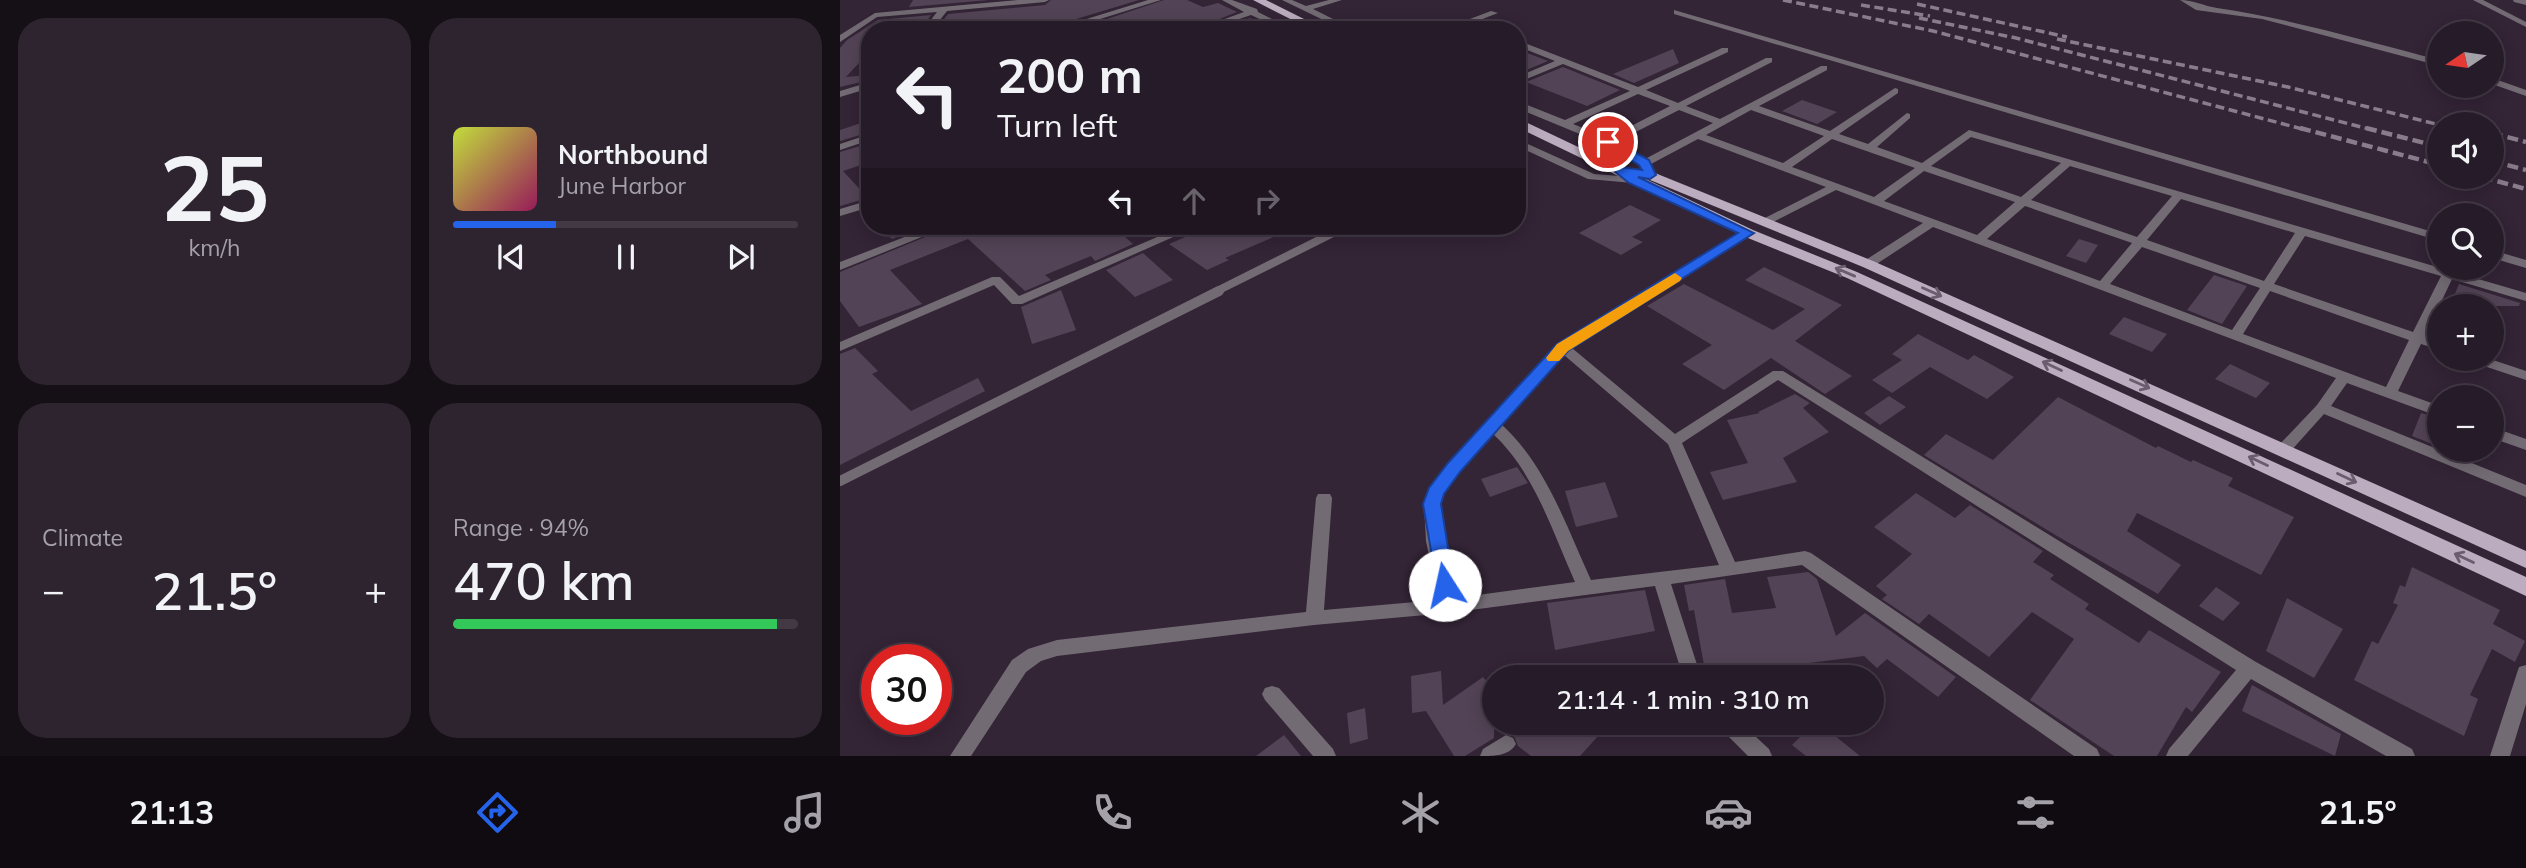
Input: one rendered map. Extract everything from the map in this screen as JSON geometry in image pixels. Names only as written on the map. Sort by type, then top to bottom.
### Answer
[{"type":"main road","points":[[1258,0],[1302,21]]},
{"type":"main road","points":[[1526,126],[1618,170],[1642,173],[1767,220],[2284,449],[2526,560]]},
{"type":"main road","points":[[1642,173],[1748,233],[1865,281],[2526,587]]},
{"type":"street","points":[[866,21],[875,15],[1045,0]]},
{"type":"street","points":[[1226,0],[1273,21]]},
{"type":"street","points":[[1286,0],[1332,21]]},
{"type":"street","points":[[1306,9],[1338,0]]},
{"type":"street","points":[[2184,0],[2199,8],[2262,17],[2427,60]]},
{"type":"street","points":[[2477,0],[2526,25]]},
{"type":"street","points":[[2517,0],[2526,3]]},
{"type":"street","points":[[1084,21],[1149,1]]},
{"type":"street","points":[[934,21],[944,9]]},
{"type":"street","points":[[1225,21],[1254,11]]},
{"type":"street","points":[[1677,12],[2427,234]]},
{"type":"street","points":[[1472,21],[1494,13]]},
{"type":"street","points":[[842,36],[861,24]]},
{"type":"street","points":[[1526,47],[1721,123]]},
{"type":"street","points":[[1563,125],[1725,50]]},
{"type":"street","points":[[1608,142],[1769,60]]},
{"type":"street","points":[[1526,76],[1563,61]]},
{"type":"street","points":[[1526,146],[1592,177],[1642,173],[1697,135],[1824,68]]},
{"type":"street","points":[[2504,85],[2526,93]]},
{"type":"street","points":[[840,94],[861,88]]},
{"type":"street","points":[[1783,168],[1895,91]]},
{"type":"street","points":[[1751,107],[2427,341]]},
{"type":"street","points":[[1526,108],[1608,142],[1642,173]]},
{"type":"street","points":[[1870,148],[1907,116]]},
{"type":"street","points":[[1875,202],[1969,133],[2427,268]]},
{"type":"street","points":[[1697,135],[2427,407]]},
{"type":"street","points":[[840,147],[861,140]]},
{"type":"street","points":[[1978,240],[2069,162]]},
{"type":"street","points":[[1767,220],[1834,187]]},
{"type":"street","points":[[2102,286],[2179,195]]},
{"type":"street","points":[[840,214],[861,206]]},
{"type":"street","points":[[1868,264],[1932,223]]},
{"type":"street","points":[[2235,336],[2302,231]]},
{"type":"street","points":[[1448,606],[1432,504],[1436,493],[1454,468],[1563,348],[1748,233]]},
{"type":"street","points":[[840,266],[920,235]]},
{"type":"street","points":[[840,347],[996,280],[1017,301],[1171,235]]},
{"type":"street","points":[[2504,258],[2526,264]]},
{"type":"street","points":[[2390,394],[2445,280]]},
{"type":"street","points":[[2468,280],[2526,297]]},
{"type":"street","points":[[1563,348],[1674,440],[1730,570]]},
{"type":"street","points":[[2504,368],[2526,376]]},
{"type":"street","points":[[1674,440],[1778,374],[2249,668],[2404,756]]},
{"type":"street","points":[[2284,449],[2322,408],[2344,377]]},
{"type":"street","points":[[2322,408],[2526,491]]},
{"type":"street","points":[[1493,425],[1514,444],[1531,468],[1586,588]]},
{"type":"street","points":[[2504,437],[2526,445]]},
{"type":"street","points":[[1314,618],[1324,498]]},
{"type":"street","points":[[961,756],[1003,687],[1019,666],[1035,655],[1086,644],[1448,606],[1805,558],[2090,756]]},
{"type":"street","points":[[1661,578],[1688,665]]},
{"type":"street","points":[[2176,756],[2249,668]]},
{"type":"street","points":[[2500,756],[2526,673]]},
{"type":"street","points":[[1272,694],[1326,756]]},
{"type":"street","points":[[1740,735],[1762,756]]},
{"type":"lane","points":[[840,481],[1329,235]]},
{"type":"building","points":[[913,0],[989,0],[909,7]]},
{"type":"building","points":[[1051,0],[1139,0],[1070,21],[942,21],[948,14],[1045,5]]},
{"type":"building","points":[[1164,0],[1187,0],[1203,7],[1218,3],[1237,12],[1214,21],[1101,21]]},
{"type":"building","points":[[931,15],[927,21],[878,20]]},
{"type":"building","points":[[861,31],[861,61],[846,77],[861,76],[861,82],[840,87],[840,48]]},
{"type":"building","points":[[1673,49],[1679,63],[1634,83],[1613,74]]},
{"type":"building","points":[[1526,52],[1548,61],[1526,70]]},
{"type":"building","points":[[1563,67],[1620,90],[1587,106],[1526,82]]},
{"type":"building","points":[[1802,100],[1837,112],[1817,124],[1782,111]]},
{"type":"building","points":[[861,123],[861,135],[840,141],[840,130]]},
{"type":"building","points":[[861,146],[861,165],[843,171],[861,190],[861,200],[840,206],[840,152]]},
{"type":"building","points":[[1630,205],[1661,220],[1632,237],[1643,242],[1621,255],[1579,233]]},
{"type":"building","points":[[930,235],[1123,235],[1133,244],[1095,261],[1091,256],[1045,275],[1051,280],[1025,291],[968,239],[890,270],[922,304],[859,327],[840,301],[840,272]]},
{"type":"building","points":[[1190,235],[1278,235],[1225,258],[1229,260],[1207,270],[1169,244]]},
{"type":"building","points":[[2079,239],[2098,245],[2086,263],[2066,256]]},
{"type":"building","points":[[1143,253],[1173,280],[1135,297],[1106,270]]},
{"type":"building","points":[[1764,267],[1842,305],[1795,341],[1852,376],[1825,394],[1771,358],[1724,390],[1682,364],[1712,345],[1647,306],[1684,284],[1773,330],[1805,309],[1745,280]]},
{"type":"building","points":[[2214,275],[2247,286],[2222,324],[2187,310]]},
{"type":"building","points":[[2459,284],[2491,294],[2455,294]]},
{"type":"building","points":[[1061,290],[1076,330],[1032,344],[1021,307]]},
{"type":"building","points":[[2504,298],[2520,303],[2519,306],[2504,306]]},
{"type":"building","points":[[2124,317],[2167,334],[2152,352],[2109,334]]},
{"type":"building","points":[[1918,334],[1968,360],[1974,355],[2014,377],[1987,399],[1930,367],[1892,393],[1872,380],[1902,360],[1892,354]]},
{"type":"building","points":[[855,348],[878,371],[872,374],[911,411],[978,378],[985,391],[840,465],[840,354]]},
{"type":"building","points":[[2230,364],[2270,383],[2256,398],[2215,379]]},
{"type":"building","points":[[1795,394],[1810,403],[1803,408],[1829,432],[1783,458],[1797,482],[1723,500],[1710,472],[1748,463],[1727,420],[1760,413],[1758,412]]},
{"type":"building","points":[[1889,396],[1906,407],[1880,425],[1864,413]]},
{"type":"building","points":[[2058,397],[2156,448],[2158,446],[2233,478],[2228,486],[2294,517],[2261,575],[2137,513],[2127,531],[2181,565],[2158,594],[1924,455],[1946,434],[1993,460]]},
{"type":"building","points":[[2421,413],[2427,415],[2427,442],[2412,436]]},
{"type":"building","points":[[1517,467],[1528,483],[1490,497],[1481,479]]},
{"type":"building","points":[[1605,482],[1618,517],[1576,527],[1565,491]]},
{"type":"building","points":[[1916,493],[1955,518],[1970,505],[2043,551],[2033,562],[2054,575],[2050,579],[2089,604],[2085,609],[2139,643],[2149,630],[2221,672],[2192,712],[2186,707],[2157,756],[2114,756],[2030,700],[2074,639],[2032,612],[1989,657],[1929,614],[1919,624],[1882,599],[1887,595],[1876,586],[1912,554],[1874,527]]},
{"type":"building","points":[[2412,567],[2500,610],[2493,624],[2525,641],[2515,662],[2492,649],[2470,695],[2478,699],[2464,736],[2354,680],[2372,641],[2378,644],[2398,605],[2393,603],[2400,585],[2405,587]]},
{"type":"building","points":[[1808,572],[1817,579],[1836,636],[1865,613],[1956,677],[1938,697],[1887,659],[1880,665],[1874,665],[1864,656],[1793,665],[1704,665],[1694,610],[1689,611],[1684,585],[1725,579],[1732,613],[1776,608],[1767,577]]},
{"type":"building","points":[[2216,587],[2240,603],[2223,621],[2199,606]]},
{"type":"building","points":[[1645,590],[1655,631],[1555,650],[1547,603]]},
{"type":"building","points":[[2287,598],[2343,629],[2314,678],[2266,651]]},
{"type":"building","points":[[1441,671],[1443,705],[1482,678],[1482,735],[1494,735],[1494,738],[1465,756],[1454,756],[1426,711],[1412,713],[1411,676]]},
{"type":"building","points":[[2252,685],[2341,734],[2335,756],[2242,711]]},
{"type":"building","points":[[1365,708],[1368,739],[1350,744],[1347,713]]},
{"type":"building","points":[[1284,735],[1301,756],[1256,756]]},
{"type":"building","points":[[1508,735],[1599,735],[1580,756],[1531,756],[1518,746],[1514,736]]},
{"type":"building","points":[[1802,735],[1834,735],[1860,756],[1806,756],[1792,745]]},
{"type":"railway","points":[[1783,0],[1933,31],[2306,130]]},
{"type":"railway","points":[[1917,4],[2067,37]]},
{"type":"railway","points":[[1861,5],[1930,16]]},
{"type":"railway","points":[[1919,18],[2016,38],[2373,130]]},
{"type":"railway","points":[[2057,39],[2288,87],[2427,122]]},
{"type":"railway","points":[[2300,128],[2427,162]]},
{"type":"railway","points":[[2366,128],[2427,144]]},
{"type":"railway","points":[[2504,136],[2526,142]]},
{"type":"railway","points":[[2504,164],[2526,170]]},
{"type":"railway","points":[[2504,183],[2526,189]]},
{"type":"slow traffic","points":[[1553,358],[1563,348],[1675,278]]},
{"type":"route","points":[[1445,585],[1432,504],[1436,493],[1454,468],[1563,348],[1748,233],[1633,180],[1620,171],[1650,175],[1645,163],[1608,142]]}]
